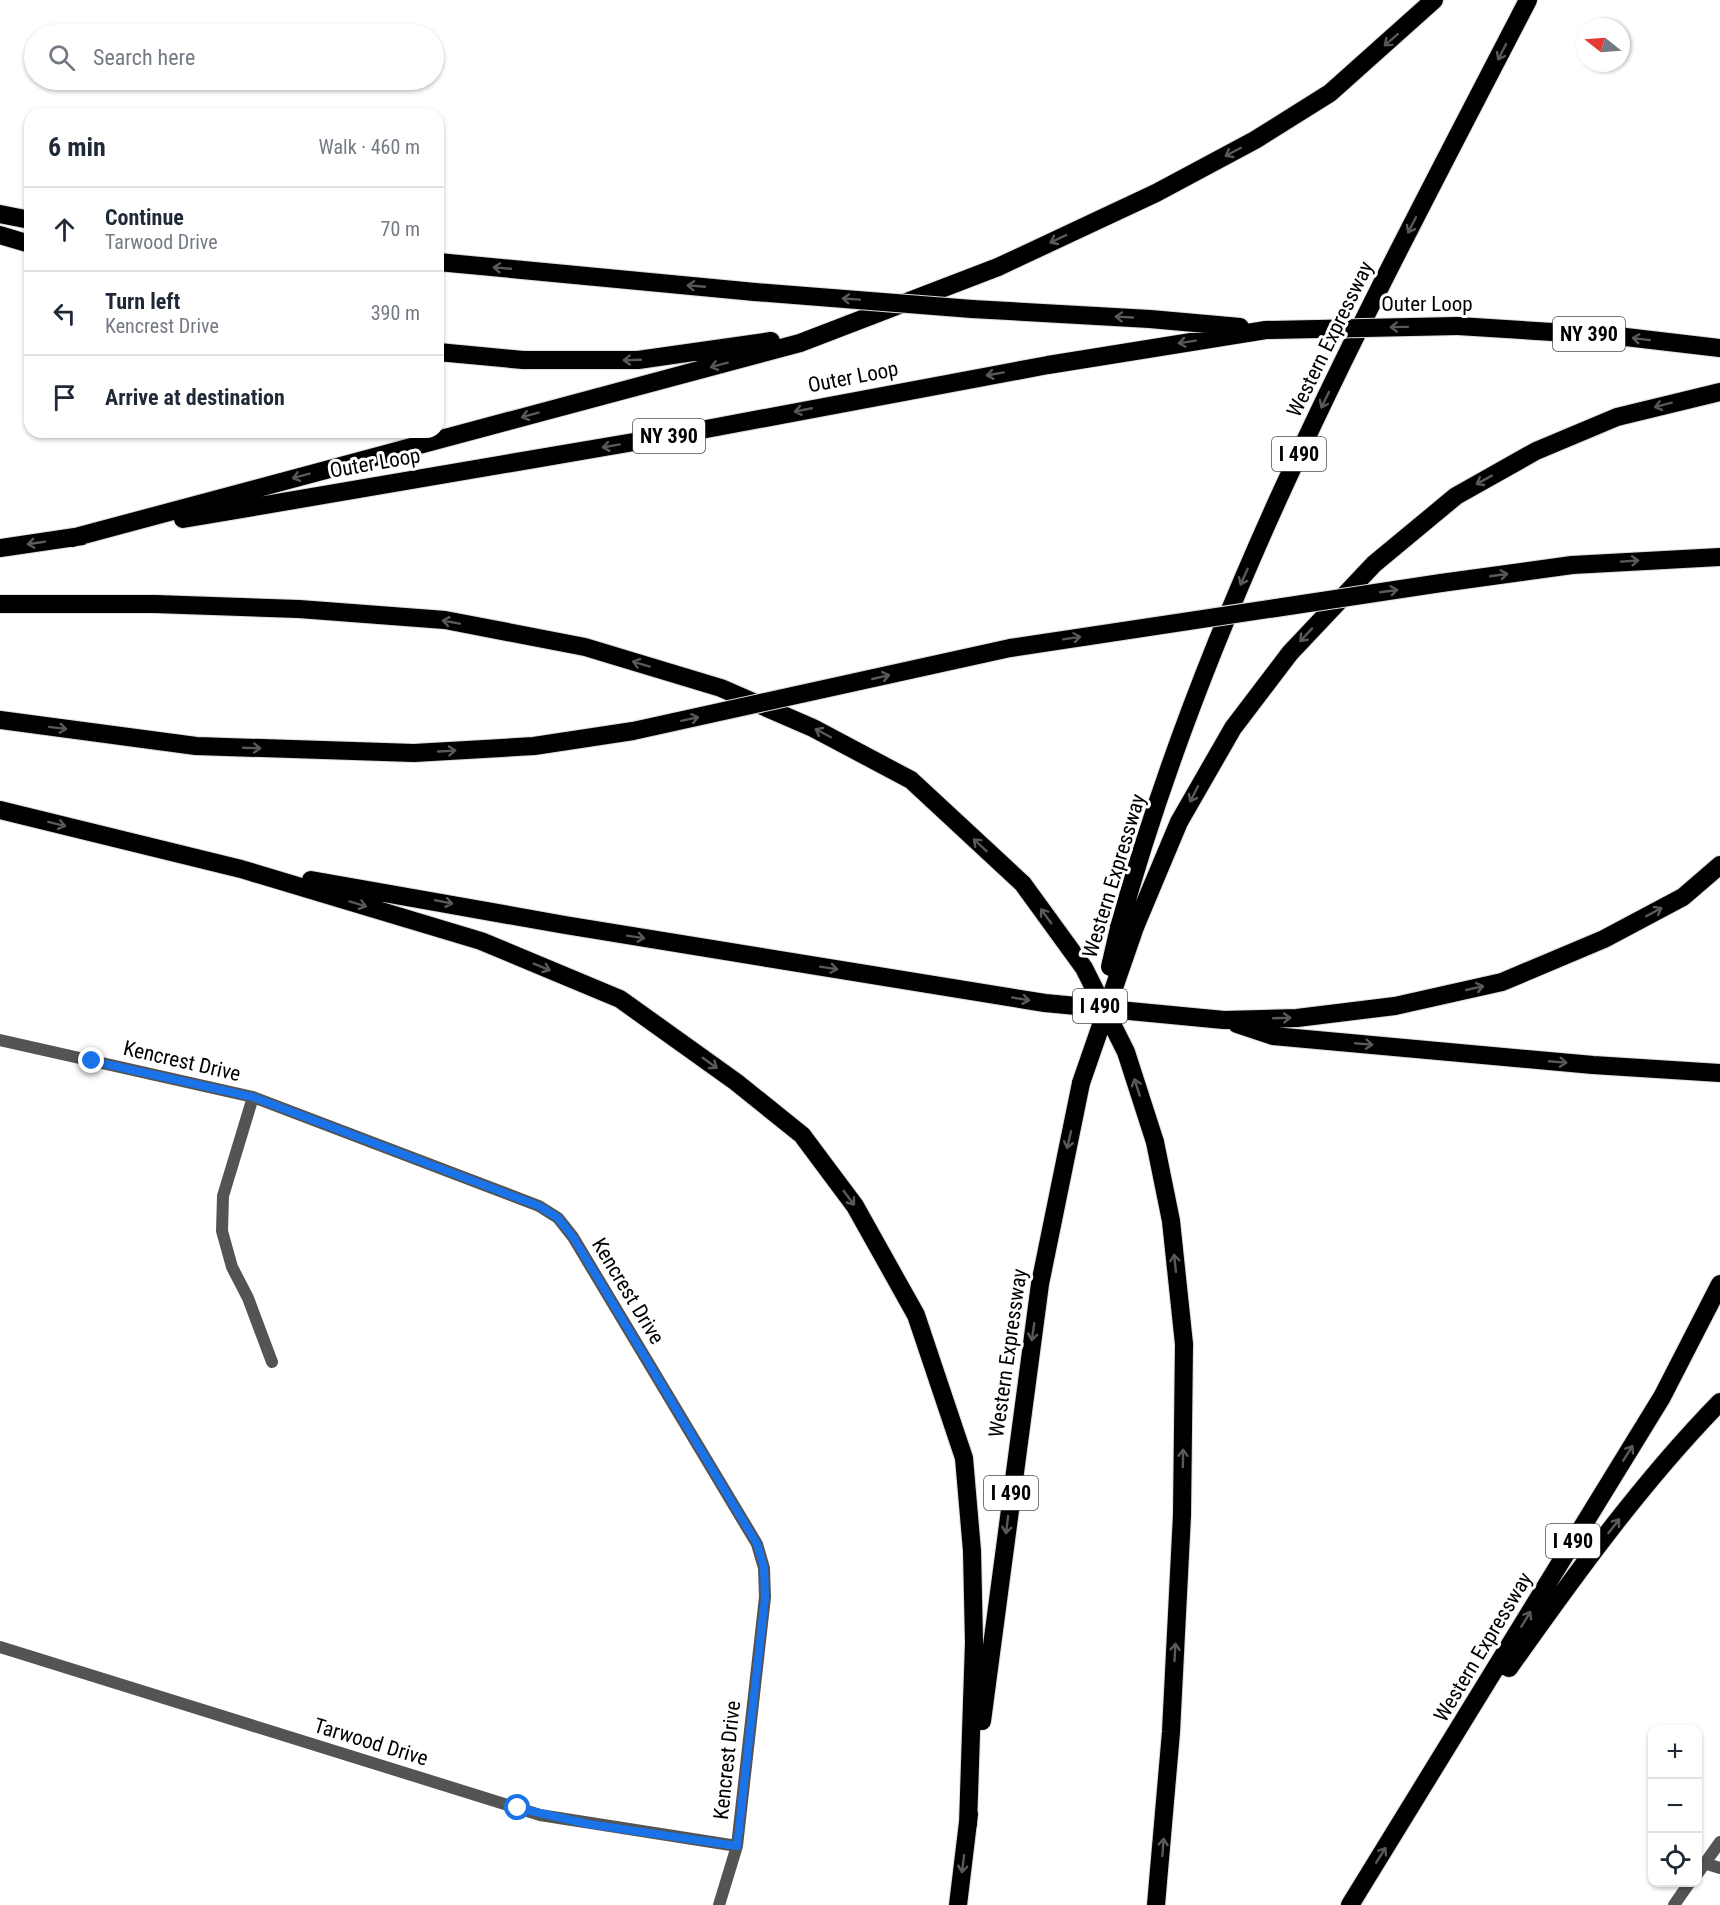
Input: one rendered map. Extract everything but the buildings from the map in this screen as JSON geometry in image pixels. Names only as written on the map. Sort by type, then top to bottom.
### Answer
[{"type":"highway","points":[[72,538],[788,346],[998,267],[1156,193],[1255,140],[1330,93],[1434,0]]},
{"type":"highway","name":"Western Expressway","points":[[958,1905],[1040,1284],[1082,1083],[1127,928],[1150,825],[1212,651],[1280,496],[1366,314],[1528,0]]},
{"type":"highway","points":[[0,214],[24,219]]},
{"type":"highway","points":[[0,235],[24,242]]},
{"type":"highway","points":[[444,263],[972,309],[1150,319],[1266,330]]},
{"type":"highway","name":"Outer Loop","points":[[0,548],[72,538],[669,436],[858,399],[1266,330],[1458,326],[1617,336],[1720,348]]},
{"type":"highway","points":[[444,353],[522,360],[638,360],[835,330]]},
{"type":"highway","points":[[1127,928],[1179,822],[1233,728],[1290,653],[1374,564],[1456,496],[1536,451],[1617,417],[1720,392]]},
{"type":"highway","points":[[0,720],[196,746],[414,753],[534,746],[633,731],[1010,648],[1572,565],[1698,556],[1720,557]]},
{"type":"highway","points":[[0,604],[155,604],[299,609],[445,620],[585,647],[721,688],[813,728],[911,780],[1023,884],[1084,968],[1126,1052],[1155,1142],[1171,1221],[1184,1344],[1182,1515],[1170,1744],[1156,1905]]},
{"type":"highway","points":[[0,810],[241,869],[481,941],[620,999],[736,1082],[802,1135],[855,1206],[916,1315],[964,1458],[972,1551],[974,1642],[968,1825]]},
{"type":"highway","points":[[241,869],[1045,1003],[1224,1020],[1297,1018],[1395,1006],[1502,982],[1624,929],[1683,897],[1720,865]]},
{"type":"highway","points":[[1224,1020],[1274,1036],[1593,1065],[1720,1072]]},
{"type":"highway","name":"Western Expressway","points":[[1350,1905],[1662,1397],[1720,1284]]},
{"type":"highway","points":[[1419,1795],[1557,1600],[1673,1450],[1720,1402]]},
{"type":"street","name":"Kencrest Drive","points":[[0,1040],[253,1097],[539,1206],[558,1218],[573,1237],[757,1544],[764,1568],[765,1598],[737,1846],[719,1905]]},
{"type":"street","points":[[253,1097],[223,1196],[222,1231],[232,1266],[248,1298],[272,1362]]},
{"type":"street","name":"Tarwood Drive","points":[[0,1647],[540,1815],[737,1846]]},
{"type":"street","points":[[1702,1867],[1720,1842]]},
{"type":"street","points":[[1702,1868],[1720,1868]]},
{"type":"street","points":[[1674,1905],[1687,1887]]},
{"type":"route","points":[[92,1061],[253,1097],[539,1206],[558,1218],[573,1237],[757,1544],[764,1568],[765,1598],[737,1846],[588,1824],[540,1815],[518,1808]]}]
